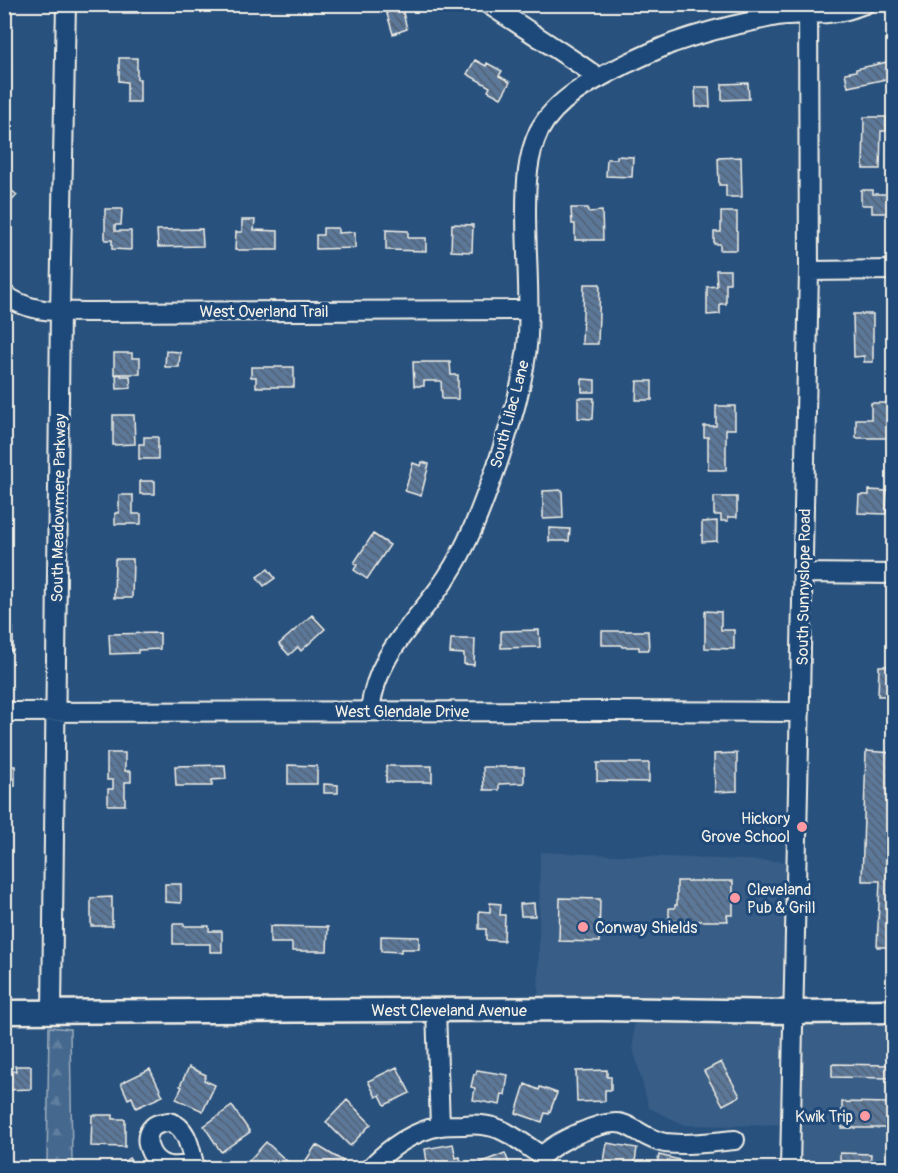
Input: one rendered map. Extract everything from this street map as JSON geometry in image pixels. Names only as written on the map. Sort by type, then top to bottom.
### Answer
[{"type":"main road","name":"West Cleveland Avenue","points":[[4,1012],[602,1009],[894,1011]]},
{"type":"street","name":"South Meadowmere Parkway","points":[[52,1012],[66,4]]},
{"type":"street","points":[[488,4],[599,78]]},
{"type":"street","name":"South Lilac Lane","points":[[370,711],[372,694],[382,667],[393,647],[446,579],[469,538],[496,465],[520,386],[527,346],[526,189],[531,155],[540,129],[554,111],[575,92],[655,51],[725,27],[808,9],[841,11],[865,4]]},
{"type":"street","name":"South Sunnyslope Road","points":[[790,1168],[809,271],[808,9]]},
{"type":"street","points":[[809,271],[894,270]]},
{"type":"street","name":"West Overland Trail","points":[[4,294],[31,309],[60,311],[528,310]]},
{"type":"street","points":[[803,573],[894,574]]},
{"type":"street","name":"West Glendale Drive","points":[[4,712],[800,712]]},
{"type":"street","points":[[436,1010],[440,1126]]},
{"type":"street","points":[[370,1168],[399,1143],[415,1134],[440,1126],[472,1124],[496,1128],[504,1131],[540,1162],[546,1151],[576,1134],[610,1122],[622,1124],[649,1139],[668,1143],[735,1140]]},
{"type":"shaded area","points":[[540,852],[797,862],[793,1011],[893,1011],[893,1168],[800,1168],[801,1124],[685,1125],[649,1108],[633,1048],[634,1010],[538,1010]]},
{"type":"green space","points":[[49,1027],[70,1029],[72,1159],[78,1168],[47,1168]]},
{"type":"building","points":[[123,4],[139,4],[139,13],[123,13]]},
{"type":"building","points":[[384,4],[401,4],[407,29],[393,34]]},
{"type":"building","points":[[4,49],[9,49],[9,60],[11,60],[11,89],[4,89]]},
{"type":"building","points":[[119,58],[137,58],[140,102],[127,102],[127,82],[119,81]]},
{"type":"building","points":[[475,60],[502,71],[499,76],[510,82],[501,98],[488,91],[490,87],[467,74]]},
{"type":"building","points":[[887,62],[891,78],[848,87],[845,73]]},
{"type":"building","points":[[748,83],[749,99],[722,100],[722,84]]},
{"type":"building","points":[[695,87],[709,87],[710,107],[696,107]]},
{"type":"building","points":[[864,117],[886,117],[886,131],[881,131],[880,169],[863,169]]},
{"type":"building","points":[[617,156],[633,157],[632,177],[606,176],[607,159],[617,159]]},
{"type":"building","points":[[741,157],[742,197],[726,197],[726,185],[719,185],[718,158]]},
{"type":"building","points":[[4,184],[17,195],[6,207],[4,206]]},
{"type":"building","points":[[861,190],[873,190],[873,194],[894,194],[894,213],[872,213],[872,205],[861,205]]},
{"type":"building","points":[[571,208],[588,208],[588,212],[602,211],[603,240],[575,240],[575,224],[572,224]]},
{"type":"building","points":[[105,209],[122,209],[121,225],[115,225],[115,231],[131,231],[131,250],[112,249],[112,240],[105,240]]},
{"type":"building","points":[[721,212],[737,212],[737,250],[720,250],[720,244],[714,244],[714,232],[721,232]]},
{"type":"building","points":[[242,220],[255,220],[254,230],[278,231],[278,250],[235,250],[236,232],[242,232]]},
{"type":"building","points":[[452,224],[473,225],[472,252],[451,251]]},
{"type":"building","points":[[323,228],[338,228],[338,233],[355,232],[355,248],[316,249],[316,235],[323,235]]},
{"type":"building","points":[[202,229],[203,246],[158,247],[157,230]]},
{"type":"building","points":[[386,230],[408,231],[408,238],[426,238],[426,251],[386,250]]},
{"type":"building","points":[[716,270],[730,270],[730,283],[726,283],[726,304],[720,304],[720,314],[707,315],[707,287],[717,286]]},
{"type":"building","points":[[584,284],[600,284],[598,344],[582,344]]},
{"type":"building","points":[[853,314],[873,314],[873,362],[864,362],[864,356],[854,357]]},
{"type":"building","points":[[166,351],[180,352],[179,367],[165,367]]},
{"type":"building","points":[[114,353],[132,353],[132,358],[140,358],[140,374],[114,374]]},
{"type":"building","points":[[413,362],[450,362],[451,375],[458,375],[458,399],[442,399],[441,381],[424,381],[424,386],[414,386]]},
{"type":"building","points":[[251,367],[294,367],[294,387],[256,387],[256,377],[251,377]]},
{"type":"building","points":[[121,374],[121,376],[130,376],[131,388],[117,389],[116,375]]},
{"type":"building","points":[[582,379],[595,380],[595,392],[582,392]]},
{"type":"building","points":[[637,381],[652,381],[652,400],[636,400]]},
{"type":"building","points":[[578,398],[594,398],[593,419],[578,418]]},
{"type":"building","points":[[871,403],[892,403],[892,438],[856,438],[856,419],[871,419]]},
{"type":"building","points":[[716,406],[735,406],[735,429],[726,429],[726,470],[708,470],[708,437],[704,437],[704,426],[716,426]]},
{"type":"building","points":[[113,415],[134,415],[135,444],[113,445]]},
{"type":"building","points":[[144,437],[158,437],[158,459],[139,459],[139,444],[144,444]]},
{"type":"building","points":[[422,462],[429,464],[421,496],[405,491],[413,463],[421,466]]},
{"type":"building","points":[[140,481],[155,481],[155,494],[140,494]]},
{"type":"building","points":[[4,486],[10,486],[11,501],[4,501]]},
{"type":"building","points":[[562,490],[563,518],[543,519],[543,491]]},
{"type":"building","points":[[869,490],[887,491],[886,514],[858,513],[859,495],[869,495]]},
{"type":"building","points":[[119,495],[133,495],[133,514],[141,514],[141,524],[115,524],[115,513],[119,513]]},
{"type":"building","points":[[714,497],[737,497],[737,517],[728,517],[728,521],[721,521],[721,515],[714,515]]},
{"type":"building","points":[[717,521],[717,541],[702,542],[702,522]]},
{"type":"building","points":[[549,528],[570,529],[569,541],[549,541]]},
{"type":"building","points":[[373,534],[390,545],[367,579],[354,570],[357,565],[354,563]]},
{"type":"building","points":[[115,559],[133,559],[132,598],[114,598]]},
{"type":"building","points":[[268,569],[275,578],[264,586],[257,577]]},
{"type":"building","points":[[705,611],[721,612],[721,630],[734,630],[734,649],[705,648]]},
{"type":"building","points":[[312,615],[325,629],[301,651],[298,647],[289,655],[279,644]]},
{"type":"building","points":[[4,628],[13,628],[13,651],[4,651]]},
{"type":"building","points":[[539,630],[540,647],[501,648],[501,631]]},
{"type":"building","points":[[602,631],[648,631],[649,650],[621,645],[602,645]]},
{"type":"building","points":[[160,633],[160,649],[110,654],[109,634]]},
{"type":"building","points":[[451,639],[475,639],[474,665],[464,664],[464,654],[450,653]]},
{"type":"building","points":[[879,666],[894,666],[894,703],[888,703],[888,696],[878,696]]},
{"type":"building","points":[[866,751],[894,753],[894,947],[877,947],[880,881],[862,881]]},
{"type":"building","points":[[107,753],[125,753],[125,771],[131,771],[131,782],[125,782],[125,805],[108,805],[108,789],[113,789],[113,780],[107,780]]},
{"type":"building","points":[[737,753],[737,791],[715,792],[714,754]]},
{"type":"building","points":[[597,763],[649,763],[649,782],[597,781]]},
{"type":"building","points":[[225,765],[226,779],[212,780],[212,786],[176,786],[175,766]]},
{"type":"building","points":[[288,765],[317,766],[317,784],[288,784]]},
{"type":"building","points":[[4,766],[15,766],[15,786],[4,787]]},
{"type":"building","points":[[386,766],[432,766],[432,782],[386,782]]},
{"type":"building","points":[[483,767],[524,767],[524,783],[499,784],[499,790],[484,790]]},
{"type":"building","points":[[324,784],[338,785],[338,793],[324,793]]},
{"type":"building","points":[[677,881],[733,881],[733,915],[727,915],[728,921],[669,921],[669,908],[675,908],[677,905]]},
{"type":"building","points":[[165,884],[181,884],[181,903],[165,902]]},
{"type":"building","points":[[112,897],[112,926],[91,926],[91,898]]},
{"type":"building","points":[[560,898],[600,899],[599,942],[559,941]]},
{"type":"building","points":[[490,903],[501,904],[500,915],[505,915],[504,941],[486,940],[486,929],[479,929],[479,911],[490,912]]},
{"type":"building","points":[[534,903],[535,916],[521,916],[520,904]]},
{"type":"building","points":[[4,906],[11,906],[11,920],[4,920]]},
{"type":"building","points":[[173,924],[209,926],[209,931],[222,931],[222,952],[210,952],[210,944],[173,944]]},
{"type":"building","points":[[270,926],[328,927],[327,951],[292,951],[292,943],[270,943]]},
{"type":"building","points":[[381,936],[419,937],[419,949],[401,949],[401,952],[381,951]]},
{"type":"building","points":[[721,1062],[740,1096],[723,1105],[704,1071]]},
{"type":"building","name":"Kwik Trip","points":[[832,1064],[889,1065],[889,1078],[832,1077]]},
{"type":"building","points":[[15,1066],[31,1066],[31,1089],[4,1090],[4,1071],[16,1071]]},
{"type":"building","points":[[189,1067],[206,1075],[204,1080],[215,1085],[203,1111],[176,1099]]},
{"type":"building","points":[[397,1067],[410,1093],[385,1105],[380,1095],[376,1097],[368,1081]]},
{"type":"building","points":[[150,1069],[163,1096],[136,1108],[132,1097],[128,1099],[121,1083]]},
{"type":"building","points":[[477,1070],[508,1075],[505,1095],[502,1094],[500,1105],[473,1100],[475,1088],[471,1087]]},
{"type":"building","points":[[607,1070],[607,1077],[611,1077],[611,1090],[605,1090],[605,1101],[577,1102],[576,1071]]},
{"type":"building","points":[[525,1084],[539,1090],[540,1087],[557,1093],[549,1114],[545,1113],[542,1122],[516,1113]]},
{"type":"building","points":[[347,1100],[371,1124],[350,1146],[326,1122]]},
{"type":"building","name":"Kwik Trip","points":[[842,1102],[888,1103],[888,1128],[842,1128]]},
{"type":"building","points":[[232,1106],[250,1132],[221,1152],[204,1126]]},
{"type":"building","points":[[92,1115],[113,1115],[113,1119],[125,1119],[125,1147],[91,1146]]},
{"type":"building","points":[[266,1142],[289,1163],[284,1168],[248,1168],[245,1165]]},
{"type":"building","points":[[607,1143],[637,1148],[634,1168],[603,1168]]},
{"type":"building","points":[[453,1144],[456,1158],[460,1157],[462,1168],[428,1168],[425,1149]]},
{"type":"building","points":[[316,1145],[343,1161],[338,1168],[301,1168]]},
{"type":"building","points":[[505,1153],[511,1168],[479,1168],[477,1164]]},
{"type":"building","points":[[840,1153],[871,1154],[870,1167],[876,1167],[840,1168]]},
{"type":"building","points":[[659,1155],[688,1162],[686,1168],[656,1168]]},
{"type":"building","points":[[129,1158],[137,1168],[115,1168]]},
{"type":"place","name":"Hickory Grove School","points":[[802,827]]},
{"type":"place","name":"Cleveland Pub & Grill","points":[[735,898]]},
{"type":"place","name":"Conway Shields","points":[[583,927]]},
{"type":"place","name":"Kwik Trip","points":[[865,1116]]}]
